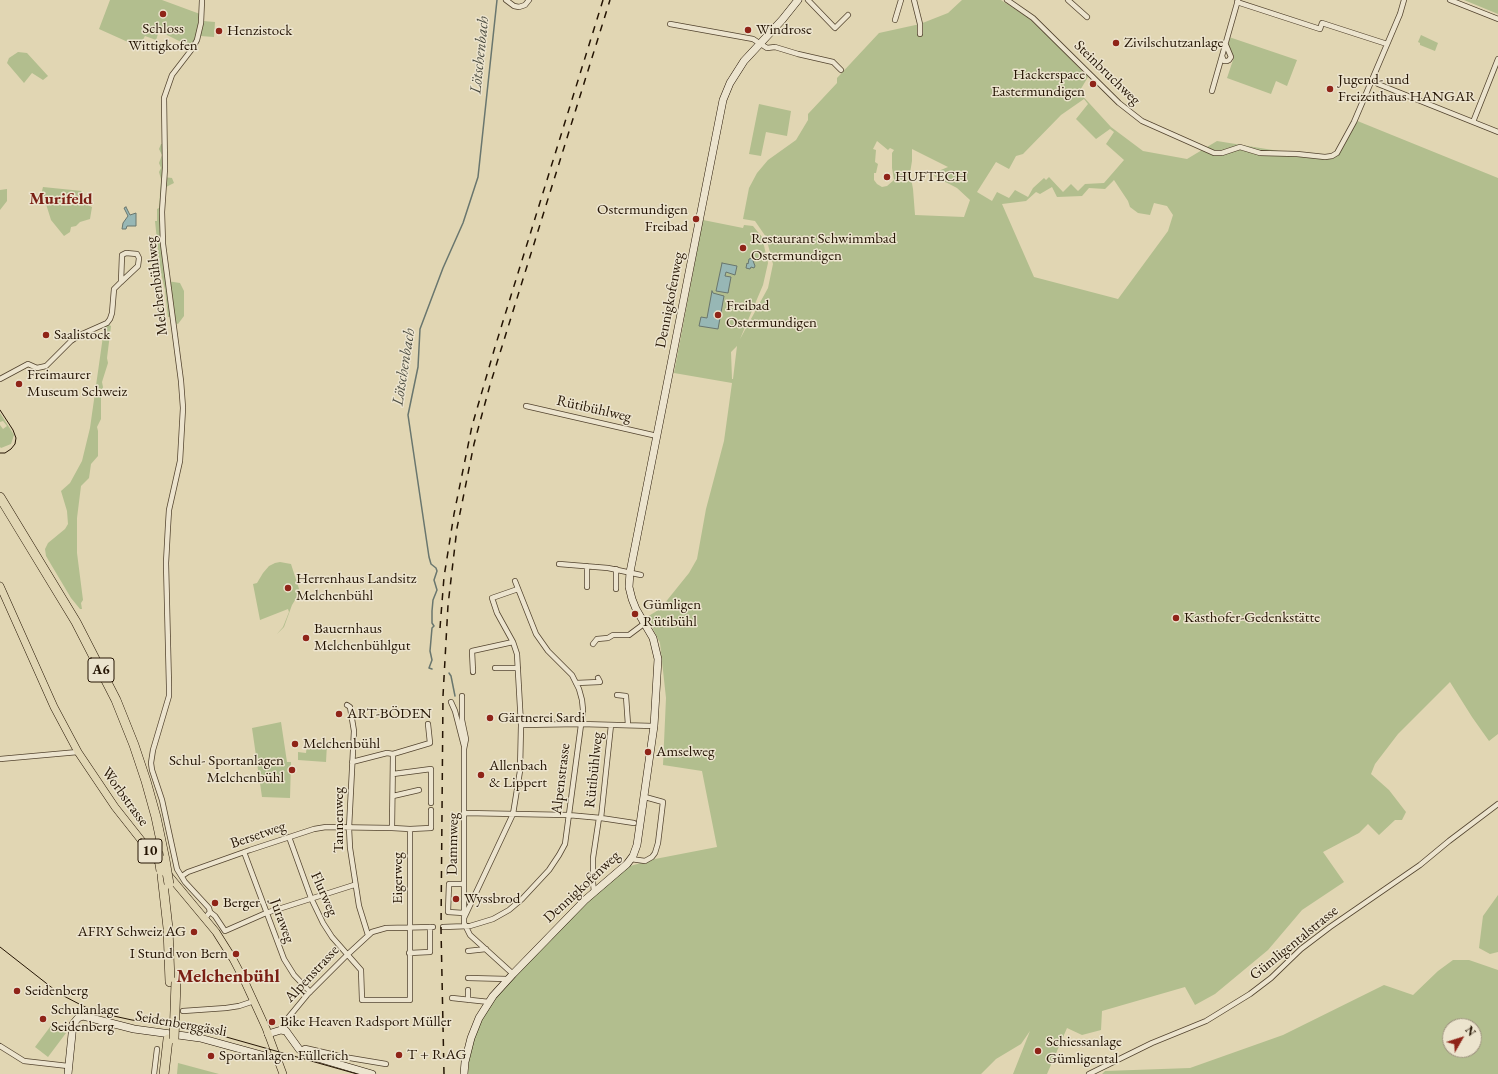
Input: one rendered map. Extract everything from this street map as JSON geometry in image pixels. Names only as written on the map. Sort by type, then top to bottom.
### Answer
[{"type":"highway","name":"A6","points":[[0,497],[76,622],[116,700],[134,745],[146,781],[156,817],[165,860],[175,940],[170,1074]]},
{"type":"highway","name":"A6","points":[[0,508],[68,620],[107,696],[124,736],[148,807],[158,852],[162,875],[173,982]]},
{"type":"highway","name":"A6","points":[[164,1074],[171,1039]]},
{"type":"main road","name":"Worbstrasse","points":[[0,586],[54,707],[78,752],[121,815],[220,938],[233,959],[254,1001],[284,1074]]},
{"type":"street","name":"Melchenbühlweg","points":[[182,876],[177,869],[163,806],[151,763],[170,686],[166,577],[169,510],[180,461],[183,408],[179,367],[162,244],[165,168],[164,98],[172,75],[195,44],[201,26],[202,0]]},
{"type":"street","points":[[506,0],[514,6],[519,7],[523,6],[529,0]]},
{"type":"street","name":"Dennigkofenweg","points":[[464,1074],[466,1054],[471,1038],[479,1018],[489,1002],[510,976],[594,891],[631,860],[639,841],[654,726],[658,655],[653,638],[632,599],[629,587],[630,572],[722,105],[734,75],[744,61],[782,20],[798,0]]},
{"type":"street","points":[[808,0],[835,28],[848,15]]},
{"type":"street","points":[[895,20],[901,0]]},
{"type":"street","points":[[914,0],[920,24],[920,34]]},
{"type":"street","name":"Steinbruchweg","points":[[1007,0],[1033,18],[1052,35],[1119,103],[1142,121],[1214,153],[1240,147],[1260,153],[1297,154],[1325,158],[1332,156],[1339,150],[1354,122],[1387,44]]},
{"type":"street","points":[[1068,0],[1087,17]]},
{"type":"street","points":[[1212,91],[1238,1],[1320,29],[1322,23],[1387,44],[1400,14],[1404,0]]},
{"type":"street","points":[[1450,0],[1498,19]]},
{"type":"street","points":[[670,24],[754,39],[767,48],[775,47],[833,62],[841,70]]},
{"type":"street","points":[[1222,56],[1224,61],[1230,60],[1231,57],[1226,45]]},
{"type":"street","points":[[1473,122],[1498,60]]},
{"type":"street","points":[[1378,84],[1498,132]]},
{"type":"street","points":[[0,379],[28,364],[37,368],[46,366],[71,341],[80,335],[106,323],[110,319],[112,313],[114,289],[138,266],[139,257],[137,254],[126,253],[122,255],[121,282]]},
{"type":"street","name":"Rütibühlweg","points":[[526,406],[657,436]]},
{"type":"street","points":[[559,564],[616,569],[641,575]]},
{"type":"street","points":[[587,566],[587,588]]},
{"type":"street","points":[[616,569],[616,589]]},
{"type":"street","name":"Alpenstrasse","points":[[443,927],[465,926],[493,919],[504,913],[522,899],[543,877],[557,859],[565,844],[582,700],[572,675],[541,643],[532,625],[515,580]]},
{"type":"street","points":[[464,884],[448,884],[448,912],[464,915],[513,814],[520,771],[521,725],[517,654],[513,642],[497,613],[492,598],[518,589]]},
{"type":"street","points":[[593,644],[597,639],[608,638],[613,635],[629,635],[645,623]]},
{"type":"street","points":[[473,672],[472,651],[513,642]]},
{"type":"street","points":[[495,668],[518,668]]},
{"type":"street","points":[[576,683],[600,682],[598,678]]},
{"type":"street","points":[[617,695],[626,696],[628,725]]},
{"type":"street","name":"Dammweg","points":[[462,696],[462,720],[466,739],[464,749],[465,926]]},
{"type":"street","points":[[451,702],[455,711],[464,749]]},
{"type":"street","name":"Tannenweg","points":[[347,705],[350,707],[354,731],[349,828],[350,853],[354,885],[362,920],[368,935]]},
{"type":"street","points":[[352,762],[387,753],[393,754],[430,743],[428,724]]},
{"type":"street","points":[[521,725],[580,724],[654,726]]},
{"type":"street","name":"Rütibühlweg","points":[[594,891],[593,858],[600,818],[611,725]]},
{"type":"street","points":[[0,760],[78,752]]},
{"type":"street","points":[[393,754],[392,828],[431,828],[431,810]]},
{"type":"street","points":[[393,774],[431,769],[431,803]]},
{"type":"street","points":[[393,796],[419,790]]},
{"type":"street","points":[[631,860],[644,861],[652,857],[657,848],[663,802],[645,797]]},
{"type":"street","name":"Gümligentalstrasse","points":[[1089,1074],[1152,1043],[1206,1020],[1250,994],[1271,978],[1301,949],[1330,927],[1420,865],[1498,804]]},
{"type":"street","points":[[465,813],[568,815],[634,823]]},
{"type":"street","name":"Bersetweg","points":[[182,876],[188,872],[244,852],[320,828],[392,828]]},
{"type":"street","name":"Eigerweg","points":[[409,953],[410,829]]},
{"type":"street","name":"Flurweg","points":[[289,837],[311,898],[327,929],[347,955],[361,970],[362,1000],[410,1000],[409,953]]},
{"type":"street","name":"Juraweg","points":[[244,852],[284,959],[294,975],[310,992]]},
{"type":"street","points":[[182,876],[209,908],[210,912],[215,916],[225,931],[266,913],[354,885]]},
{"type":"street","points":[[205,918],[210,912]]},
{"type":"street","points":[[465,926],[470,935],[486,949],[510,976]]},
{"type":"street","name":"Alpenstrasse","points":[[284,1030],[288,1018],[310,992],[368,935],[381,929],[432,927],[430,952],[409,953]]},
{"type":"street","points":[[468,951],[486,949]]},
{"type":"street","points":[[468,978],[510,976]]},
{"type":"street","points":[[468,990],[468,1000]]},
{"type":"street","points":[[452,998],[489,1002]]},
{"type":"street","points":[[184,1011],[226,1008],[239,1006],[254,1001]]},
{"type":"street","name":"Seidenberggässli","points":[[68,1070],[73,1024],[81,1016],[134,1029],[200,1038],[277,1058]]},
{"type":"street","points":[[268,1034],[284,1030],[288,1032],[300,1050],[311,1056],[372,1074]]},
{"type":"street","points":[[0,1046],[24,1061],[68,1070]]},
{"type":"street","points":[[154,1074],[157,1048]]},
{"type":"street","points":[[300,1050],[305,1048],[344,1057],[386,1064]]},
{"type":"green space","points":[[110,0],[162,0],[200,14],[194,43],[191,47],[159,31],[156,40],[145,36],[139,47],[99,29]]},
{"type":"green space","points":[[962,0],[1001,0],[1030,19],[1088,77],[1079,92],[1111,127],[1143,151],[1187,159],[1217,141],[1316,157],[1333,156],[1355,120],[1498,178],[1498,734],[1489,741],[1450,682],[1398,734],[1375,764],[1371,774],[1389,790],[1406,812],[1402,820],[1395,820],[1379,835],[1368,824],[1359,833],[1323,852],[1344,882],[1302,910],[1268,950],[1215,994],[1195,1005],[1185,987],[1102,1011],[1101,1030],[1082,1035],[1067,1028],[1047,1074],[1013,1074],[1030,1031],[1021,1044],[996,1059],[981,1074],[468,1074],[470,1047],[493,996],[535,950],[623,868],[655,859],[717,847],[702,771],[663,765],[666,698],[660,643],[647,617],[660,609],[689,573],[697,559],[706,509],[724,441],[732,383],[674,373],[703,220],[743,228],[744,225],[753,226],[762,237],[768,263],[763,285],[740,339],[768,288],[773,264],[766,237],[755,221],[743,219],[749,188],[757,173],[768,160],[796,140],[808,120],[808,114],[837,83],[837,78],[879,33],[920,24],[948,13]],"holes":[[[1084,99],[1088,104],[1076,119],[1096,139],[1110,129],[1114,132],[1106,144],[1124,160],[1104,183],[1085,184],[1078,191],[1071,184],[1063,192],[1049,177],[1046,180],[1044,178],[1033,188],[1028,197],[1015,190],[1009,198],[997,192],[992,201],[977,192],[996,162],[1009,169],[1016,156],[1023,154],[1061,115]],[[877,141],[888,150],[890,148],[894,150],[892,153],[894,180],[887,186],[882,187],[874,180],[874,173],[876,173],[878,164],[875,162],[876,150],[873,149]],[[912,149],[948,167],[936,172],[934,176],[957,188],[970,200],[964,217],[915,215],[910,173]],[[1114,180],[1128,201],[1130,207],[1138,213],[1150,215],[1154,203],[1167,206],[1173,215],[1168,231],[1118,299],[1034,277],[1002,204],[1026,201],[1036,192],[1040,194],[1052,187],[1057,197],[1082,196],[1089,188],[1105,189]],[[737,346],[733,379],[731,352]]]},
{"type":"green space","points":[[1464,0],[1498,0],[1498,14]]},
{"type":"green space","points":[[203,21],[215,22],[214,37],[200,36]]},
{"type":"green space","points":[[1421,35],[1438,43],[1435,51],[1420,45],[1418,42]]},
{"type":"green space","points":[[1229,37],[1297,60],[1287,86],[1276,81],[1271,94],[1227,78],[1234,57],[1229,47]]},
{"type":"green space","points":[[18,52],[27,53],[48,76],[43,80],[32,73],[24,83],[7,63],[9,58]]},
{"type":"green space","points":[[759,104],[791,111],[787,136],[766,132],[761,156],[749,154]]},
{"type":"green space","points":[[161,144],[164,144],[164,177],[172,178],[174,183],[164,188],[162,212],[167,281],[180,283],[184,291],[184,316],[178,324],[175,323],[173,317],[168,317],[165,290],[160,269],[155,221],[157,221],[157,209],[159,208],[161,179],[159,172],[161,168],[159,163],[162,155],[159,149]]},
{"type":"green space","points":[[43,187],[82,191],[81,198],[86,204],[92,207],[90,219],[71,227],[70,232],[64,236],[51,220],[42,191]]},
{"type":"green space","points":[[7,189],[7,201],[0,210],[0,190]]},
{"type":"green space","points":[[107,324],[111,326],[107,358],[108,363],[102,382],[101,419],[97,427],[98,456],[91,464],[89,478],[81,486],[77,518],[77,553],[83,600],[81,603],[82,609],[80,609],[71,598],[46,556],[45,549],[48,543],[65,529],[68,524],[67,511],[61,491],[70,483],[82,461],[90,428],[104,329],[103,326]]},
{"type":"green space","points":[[0,413],[14,435],[11,444],[1,448],[0,425],[3,429],[7,426],[3,421],[0,422]]},
{"type":"green space","points":[[280,562],[291,564],[300,592],[292,605],[284,627],[277,634],[283,627],[289,612],[288,609],[260,620],[253,584],[257,583],[269,566]]},
{"type":"green space","points":[[281,722],[287,762],[291,762],[290,798],[262,797],[252,728]]},
{"type":"green space","points":[[307,743],[327,744],[326,762],[298,760],[298,752],[306,753]]},
{"type":"green space","points":[[1498,895],[1498,952],[1490,954],[1479,948],[1483,916]]},
{"type":"green space","points":[[1453,960],[1469,960],[1498,970],[1498,1074],[1102,1074],[1105,1071],[1190,1068],[1283,1035],[1384,985],[1413,995],[1438,971]]},
{"type":"green space","points":[[53,1023],[66,1033],[48,1057],[35,1047]]},
{"type":"green space","points":[[178,1063],[219,1074],[177,1074]]},
{"type":"water","points":[[126,207],[130,215],[136,213],[136,226],[127,226],[126,229],[122,229],[123,223],[128,216],[124,208]]},
{"type":"water","points":[[752,258],[755,266],[754,268],[746,268],[749,259]]},
{"type":"water","points":[[722,263],[737,266],[735,275],[726,272],[725,276],[731,277],[728,293],[716,291]]},
{"type":"water","points":[[712,291],[713,293],[724,296],[718,329],[699,326],[701,317],[707,318]]},
{"type":"waterway","name":"Lötschenbach","points":[[432,669],[429,668],[432,660],[430,651],[432,628],[434,626],[432,623],[432,611],[433,600],[437,590],[434,580],[437,571],[431,564],[429,557],[408,415],[418,367],[420,329],[443,268],[463,223],[478,177],[497,0]]},
{"type":"waterway","name":"Lötschenbach","points":[[449,673],[455,696]]},
{"type":"tram line","points":[[0,410],[13,430],[16,438],[15,444],[11,449],[5,453],[0,453]]},
{"type":"tram line","points":[[0,947],[60,994],[100,1013],[132,1020],[198,1029],[357,1074]]},
{"type":"railway","points":[[440,628],[444,577],[454,514],[472,426],[495,347],[603,0]]},
{"type":"railway","points":[[444,1074],[441,929],[443,696],[448,605],[457,528],[474,444],[490,385],[610,0]]},
{"type":"place","name":"Schloss Wittigkofen","points":[[163,14]]},
{"type":"place","name":"Windrose","points":[[748,30]]},
{"type":"place","name":"Henzistock","points":[[219,31]]},
{"type":"place","name":"Zivilschutzanlage","points":[[1116,43]]},
{"type":"place","name":"Hackerspace Eastermundigen","points":[[1093,84]]},
{"type":"place","name":"Jugend- und Freizeithaus HANGAR","points":[[1330,89]]},
{"type":"place","name":"HUFTECH","points":[[887,177]]},
{"type":"place","name":"Ostermundigen Freibad","points":[[696,219]]},
{"type":"place","name":"Restaurant Schwimmbad Ostermundigen","points":[[743,248]]},
{"type":"place","name":"Freibad Ostermundigen","points":[[718,315]]},
{"type":"place","name":"Saalistock","points":[[46,335]]},
{"type":"place","name":"Freimaurer Museum Schweiz","points":[[19,384]]},
{"type":"place","name":"Herrenhaus Landsitz Melchenbühl","points":[[288,588]]},
{"type":"place","name":"Gümligen Rütibühl","points":[[635,614]]},
{"type":"place","name":"Kasthofer-Gedenkstätte","points":[[1176,618]]},
{"type":"place","name":"Bauernhaus Melchenbühlgut","points":[[306,638]]},
{"type":"place","name":"ART-BÖDEN","points":[[339,714]]},
{"type":"place","name":"Gärtnerei Sardi","points":[[490,718]]},
{"type":"place","name":"Melchenbühl","points":[[295,744]]},
{"type":"place","name":"Amselweg","points":[[648,752]]},
{"type":"place","name":"Schul- Sportanlagen Melchenbühl","points":[[292,770]]},
{"type":"place","name":"Allenbach & Lippert","points":[[481,775]]},
{"type":"place","name":"Wyssbrod","points":[[456,899]]},
{"type":"place","name":"Berger","points":[[215,903]]},
{"type":"place","name":"AFRY Schweiz AG","points":[[194,932]]},
{"type":"place","name":"I Stund von Bern","points":[[236,954]]},
{"type":"place","name":"Seidenberg","points":[[17,991]]},
{"type":"place","name":"Schulanlage Seidenberg","points":[[43,1019]]},
{"type":"place","name":"Bike Heaven Radsport Müller","points":[[272,1022]]},
{"type":"place","name":"Schiessanlage Gümligental","points":[[1038,1051]]},
{"type":"place","name":"T + R AG","points":[[399,1055]]},
{"type":"place","name":"Sportanlagen Füllerich","points":[[211,1056]]},
{"type":"district","name":"Murifeld","points":[[61,199]]},
{"type":"district","name":"Melchenbühl","points":[[228,977]]}]
